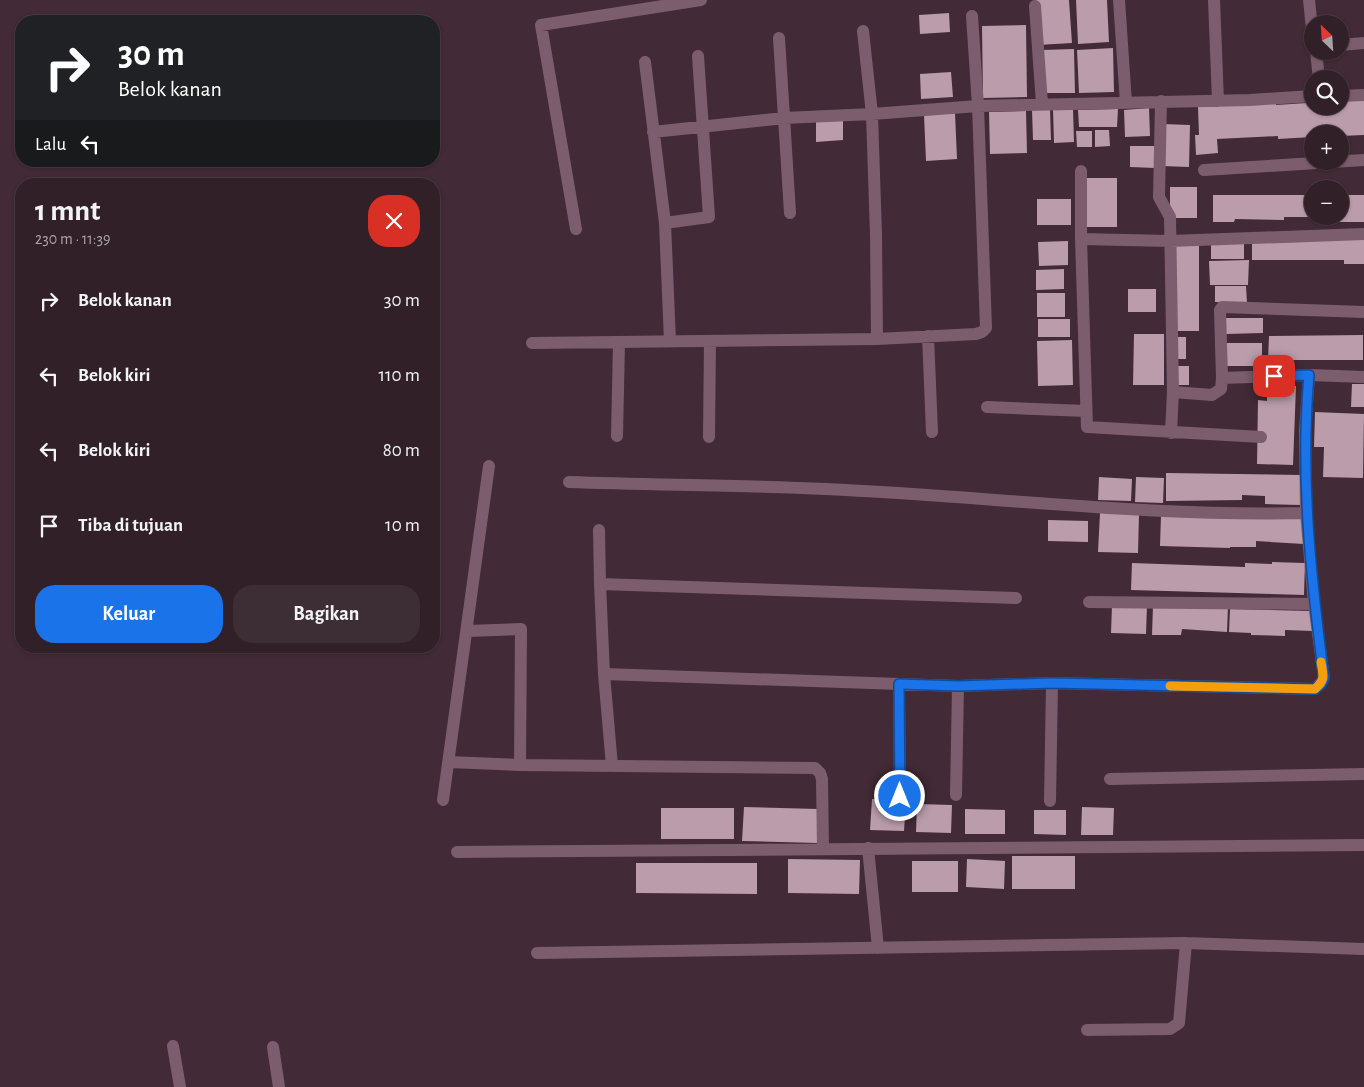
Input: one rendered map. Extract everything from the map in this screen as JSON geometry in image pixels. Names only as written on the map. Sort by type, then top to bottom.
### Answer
[{"type":"street","points":[[576,229],[541,25],[701,0]]},
{"type":"street","points":[[1119,0],[1126,103]]},
{"type":"street","points":[[1214,0],[1218,100]]},
{"type":"street","points":[[1309,0],[1311,15]]},
{"type":"street","points":[[1036,6],[1042,104]]},
{"type":"street","points":[[532,343],[877,339],[976,334],[982,332],[986,328],[978,106],[972,16]]},
{"type":"street","points":[[863,31],[872,114],[877,339]]},
{"type":"street","points":[[779,38],[790,213]]},
{"type":"street","points":[[1349,44],[1364,43]]},
{"type":"street","points":[[665,223],[709,217],[698,56]]},
{"type":"street","points":[[645,62],[665,223],[670,342]]},
{"type":"street","points":[[1349,96],[1364,95]]},
{"type":"street","points":[[653,132],[784,118],[978,106],[1304,96]]},
{"type":"street","points":[[1160,101],[1159,197],[1170,217],[1173,392],[1171,433]]},
{"type":"street","points":[[1204,170],[1364,160]]},
{"type":"street","points":[[1081,171],[1081,239],[1087,427],[1261,437]]},
{"type":"street","points":[[1081,239],[1170,241],[1364,234]]},
{"type":"street","points":[[1173,392],[1212,395],[1221,389],[1220,310],[1222,307],[1364,312]]},
{"type":"street","points":[[928,336],[932,432]]},
{"type":"street","points":[[709,437],[710,341]]},
{"type":"street","points":[[617,436],[618,342]]},
{"type":"street","points":[[1222,378],[1309,375],[1364,377]]},
{"type":"street","points":[[604,674],[958,686],[1052,683],[1315,689],[1324,678],[1314,604],[1306,513],[1305,431],[1309,375]]},
{"type":"street","points":[[987,407],[1086,411]]},
{"type":"street","points":[[444,800],[490,466]]},
{"type":"street","points":[[569,482],[826,489],[1108,508],[1269,514],[1306,513]]},
{"type":"street","points":[[598,530],[604,674],[612,766]]},
{"type":"street","points":[[600,584],[1016,598]]},
{"type":"street","points":[[1090,602],[1314,604]]},
{"type":"street","points":[[467,631],[521,629],[520,765]]},
{"type":"street","points":[[1050,801],[1052,683]]},
{"type":"street","points":[[899,684],[900,796]]},
{"type":"street","points":[[956,795],[958,686]]},
{"type":"street","points":[[449,762],[520,765],[815,768],[820,773],[822,779],[824,849]]},
{"type":"street","points":[[1110,779],[1364,774]]},
{"type":"street","points":[[457,852],[1364,845]]},
{"type":"street","points":[[868,848],[878,948]]},
{"type":"street","points":[[1087,1030],[1170,1029],[1179,1023],[1186,943]]},
{"type":"street","points":[[537,953],[1186,943],[1364,949]]},
{"type":"street","points":[[173,1046],[180,1087]]},
{"type":"street","points":[[273,1047],[279,1087]]},
{"type":"building","points":[[1036,0],[1069,0],[1072,43],[1038,45]]},
{"type":"building","points":[[1076,0],[1107,0],[1109,42],[1078,44]]},
{"type":"building","points":[[949,13],[950,32],[920,34],[919,15]]},
{"type":"building","points":[[1026,25],[1027,97],[983,98],[982,26]]},
{"type":"building","points":[[1113,48],[1114,92],[1079,93],[1077,50]]},
{"type":"building","points":[[1074,49],[1075,93],[1042,93],[1042,50]]},
{"type":"building","points":[[951,72],[953,97],[921,99],[920,74]]},
{"type":"building","points":[[1364,98],[1364,135],[1349,136],[1349,125],[1304,125],[1304,137],[1278,139],[1278,136],[1217,139],[1218,153],[1196,155],[1195,135],[1199,135],[1198,107],[1276,102],[1276,105],[1304,103],[1304,115],[1349,115],[1349,100]]},
{"type":"building","points":[[1073,108],[1074,142],[1054,143],[1053,109]]},
{"type":"building","points":[[1149,108],[1150,136],[1125,137],[1124,110]]},
{"type":"building","points":[[1050,109],[1051,140],[1033,140],[1032,110]]},
{"type":"building","points":[[1118,109],[1117,127],[1079,127],[1078,110]]},
{"type":"building","points":[[1026,111],[1027,153],[990,154],[989,112]]},
{"type":"building","points":[[955,113],[957,159],[926,161],[924,115]]},
{"type":"building","points":[[843,118],[843,140],[816,142],[816,119]]},
{"type":"building","points":[[1163,124],[1190,125],[1189,167],[1161,166]]},
{"type":"building","points":[[1095,130],[1109,130],[1110,146],[1095,147]]},
{"type":"building","points":[[1076,131],[1092,131],[1092,147],[1077,147]]},
{"type":"building","points":[[1130,146],[1156,146],[1155,168],[1130,167]]},
{"type":"building","points":[[1085,178],[1117,178],[1117,227],[1084,227]]},
{"type":"building","points":[[1170,187],[1197,187],[1197,218],[1170,218]]},
{"type":"building","points":[[1213,195],[1304,195],[1304,217],[1284,217],[1284,220],[1235,219],[1234,222],[1213,222]]},
{"type":"building","points":[[1349,195],[1364,195],[1364,222],[1349,222]]},
{"type":"building","points":[[1037,199],[1071,199],[1071,225],[1037,225]]},
{"type":"building","points":[[1252,238],[1364,240],[1364,264],[1344,264],[1344,260],[1252,260]]},
{"type":"building","points":[[1068,241],[1068,265],[1039,266],[1038,242]]},
{"type":"building","points":[[1211,241],[1244,241],[1244,259],[1211,259]]},
{"type":"building","points":[[1170,244],[1199,244],[1199,331],[1173,331]]},
{"type":"building","points":[[1249,260],[1248,285],[1210,285],[1209,261]]},
{"type":"building","points":[[1064,269],[1064,289],[1036,290],[1036,270]]},
{"type":"building","points":[[1215,286],[1246,286],[1247,303],[1215,302]]},
{"type":"building","points":[[1128,289],[1156,289],[1156,312],[1128,312]]},
{"type":"building","points":[[1037,293],[1065,293],[1065,317],[1037,317]]},
{"type":"building","points":[[1226,318],[1263,318],[1263,333],[1226,334]]},
{"type":"building","points":[[1038,319],[1070,319],[1070,337],[1038,337]]},
{"type":"building","points":[[1134,334],[1164,334],[1164,385],[1133,385]]},
{"type":"building","points":[[1363,335],[1363,360],[1268,360],[1269,336]]},
{"type":"building","points":[[1169,337],[1186,337],[1186,359],[1169,359]]},
{"type":"building","points":[[1072,340],[1073,385],[1038,386],[1037,341]]},
{"type":"building","points":[[1225,343],[1262,343],[1262,366],[1225,366]]},
{"type":"building","points":[[1169,366],[1189,366],[1189,385],[1169,385]]},
{"type":"building","points":[[1352,384],[1364,384],[1364,407],[1351,407]]},
{"type":"building","points":[[1267,385],[1296,386],[1293,465],[1257,464],[1258,400],[1267,401]]},
{"type":"building","points":[[1315,412],[1364,414],[1363,478],[1323,477],[1324,447],[1314,447]]},
{"type":"building","points":[[1166,473],[1302,475],[1301,505],[1265,504],[1265,496],[1242,495],[1242,500],[1166,501]]},
{"type":"building","points":[[1099,477],[1132,479],[1131,501],[1098,500]]},
{"type":"building","points":[[1136,477],[1164,478],[1163,503],[1135,502]]},
{"type":"building","points":[[1100,513],[1139,514],[1138,553],[1098,552]]},
{"type":"building","points":[[1161,515],[1305,519],[1304,544],[1256,541],[1256,547],[1160,546]]},
{"type":"building","points":[[1048,520],[1088,521],[1088,542],[1048,541]]},
{"type":"building","points":[[1272,562],[1305,563],[1304,595],[1131,590],[1132,563],[1245,567],[1245,563],[1272,564]]},
{"type":"building","points":[[1112,605],[1147,605],[1146,634],[1111,633]]},
{"type":"building","points":[[1153,605],[1228,607],[1227,632],[1182,629],[1181,635],[1152,635]]},
{"type":"building","points":[[1230,609],[1313,611],[1313,631],[1285,630],[1285,636],[1229,632]]},
{"type":"building","points":[[872,799],[906,801],[904,831],[870,830]]},
{"type":"building","points":[[917,804],[952,805],[951,833],[916,832]]},
{"type":"building","points":[[744,807],[818,809],[817,843],[742,841]]},
{"type":"building","points":[[1082,807],[1114,808],[1113,835],[1081,835]]},
{"type":"building","points":[[661,808],[734,808],[734,839],[661,839]]},
{"type":"building","points":[[965,809],[1005,810],[1005,834],[965,834]]},
{"type":"building","points":[[1034,810],[1066,810],[1066,835],[1034,834]]},
{"type":"building","points":[[1012,856],[1075,856],[1075,889],[1012,889]]},
{"type":"building","points":[[788,859],[860,860],[859,894],[788,893]]},
{"type":"building","points":[[967,859],[1005,861],[1004,889],[966,887]]},
{"type":"building","points":[[912,861],[958,861],[958,892],[912,892]]},
{"type":"building","points":[[636,863],[757,863],[757,894],[636,893]]},
{"type":"slow traffic","points":[[1170,686],[1315,689],[1324,678],[1321,662]]},
{"type":"route","points":[[900,796],[899,684],[958,686],[1052,683],[1315,689],[1321,684],[1324,678],[1309,555],[1305,487],[1305,431],[1309,375],[1274,376]]}]
